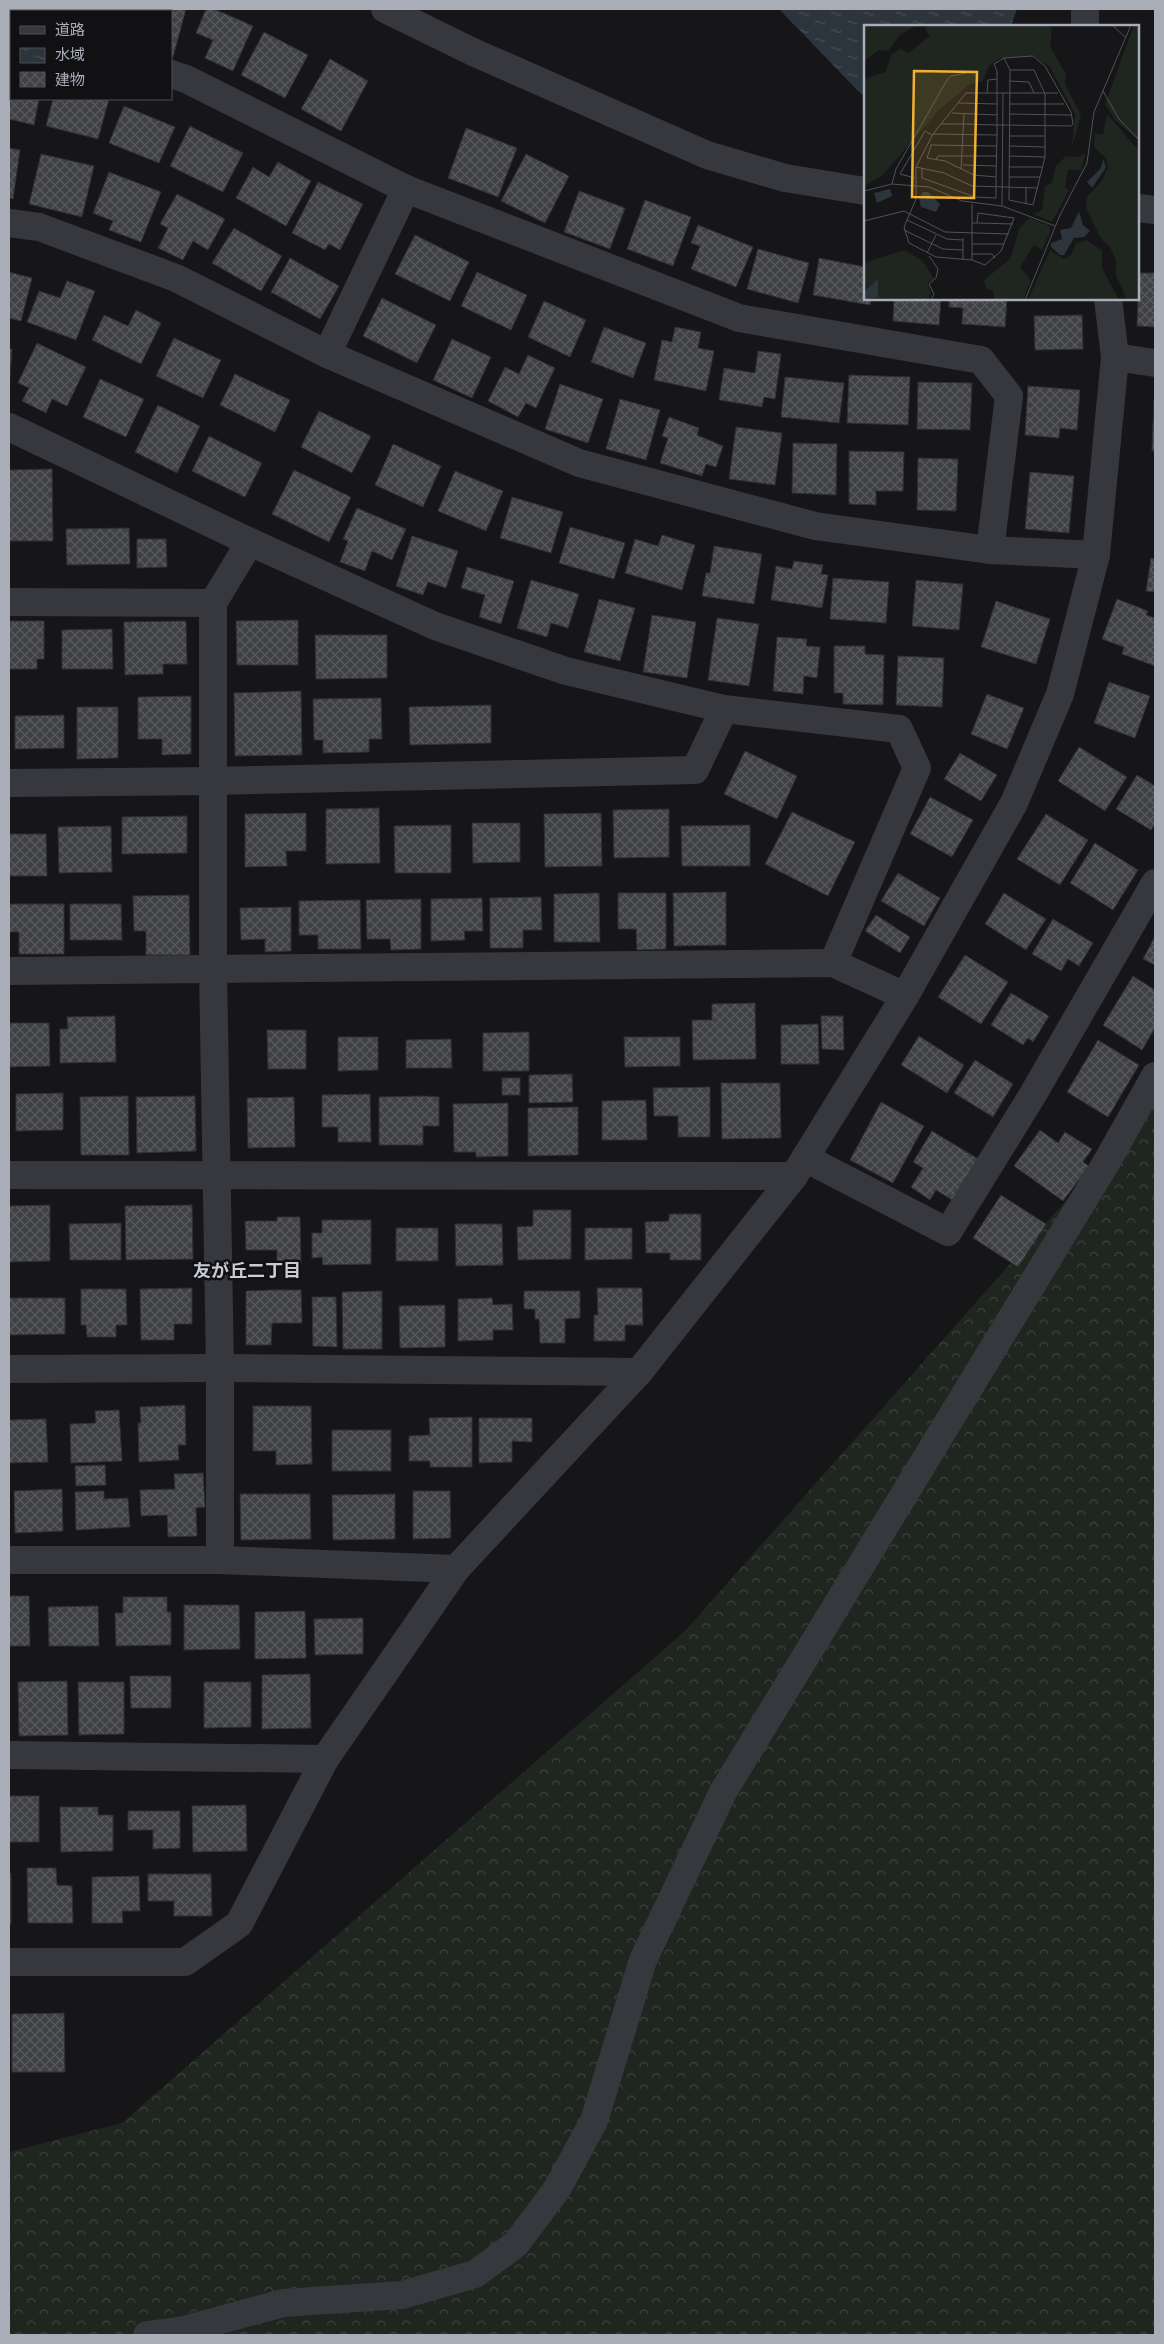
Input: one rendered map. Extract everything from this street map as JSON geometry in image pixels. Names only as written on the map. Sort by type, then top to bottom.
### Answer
[{"type":"street","points":[[385,9],[472,52],[707,155],[785,178],[864,191]]},
{"type":"street","points":[[1084,25],[1085,9]]},
{"type":"street","points":[[172,74],[186,79],[406,189],[739,318],[981,360],[1009,396],[990,550]]},
{"type":"street","points":[[327,354],[406,189]]},
{"type":"street","points":[[1139,208],[1155,210]]},
{"type":"street","points":[[9,223],[39,227],[176,278],[327,354],[579,463],[815,526],[990,550],[1096,555]]},
{"type":"street","points":[[9,1962],[185,1962],[239,1924],[325,1759],[456,1569],[639,1372],[799,1167],[905,996],[1014,803],[1060,694],[1096,555],[1115,357],[1108,300]]},
{"type":"street","points":[[1115,357],[1155,363]]},
{"type":"street","points":[[9,427],[250,542],[435,626],[566,672],[724,709],[899,729],[917,768],[833,963]]},
{"type":"street","points":[[220,1560],[220,1368],[213,969],[214,603],[250,542]]},
{"type":"street","points":[[9,602],[214,603]]},
{"type":"street","points":[[9,783],[214,781],[695,770],[724,709]]},
{"type":"street","points":[[9,1175],[216,1175],[799,1167],[948,1232],[1032,1096],[1155,882]]},
{"type":"street","points":[[9,971],[833,963],[905,996]]},
{"type":"street","points":[[147,2335],[184,2330],[283,2303],[402,2295],[475,2274],[516,2244],[557,2189],[594,2121],[643,1960],[723,1792],[1106,1164],[1155,1076]]},
{"type":"street","points":[[9,1369],[220,1368],[639,1372]]},
{"type":"street","points":[[9,1560],[220,1560],[456,1569]]},
{"type":"street","points":[[9,1755],[325,1759]]},
{"type":"green space","points":[[1155,1100],[1155,2335],[9,2335],[9,2152],[122,2123],[685,1631]]},
{"type":"water","points":[[779,9],[1017,9],[1011,25],[864,25],[864,95],[860,93]]},
{"type":"building","points":[[61,9],[119,9],[118,10]]},
{"type":"building","points":[[186,9],[173,57],[172,10],[138,10]]},
{"type":"building","points":[[206,9],[214,9],[253,26],[233,71],[205,58],[213,40],[196,33]]},
{"type":"building","points":[[264,32],[308,55],[285,98],[241,75]]},
{"type":"building","points":[[330,59],[368,81],[341,131],[301,109]]},
{"type":"building","points":[[10,69],[10,100],[39,100],[34,125],[9,119]]},
{"type":"building","points":[[53,100],[109,100],[98,139],[46,126]]},
{"type":"building","points":[[124,106],[175,127],[159,163],[109,143]]},
{"type":"building","points":[[190,126],[243,153],[223,192],[170,166]]},
{"type":"building","points":[[466,128],[517,148],[498,197],[448,178]]},
{"type":"building","points":[[9,148],[20,150],[13,199],[9,198]]},
{"type":"building","points":[[41,154],[94,166],[82,217],[29,204]]},
{"type":"building","points":[[526,154],[569,176],[545,223],[501,201]]},
{"type":"building","points":[[278,162],[311,181],[286,226],[236,198],[253,167],[269,177]]},
{"type":"building","points":[[109,172],[161,192],[141,242],[109,230],[113,221],[93,213]]},
{"type":"building","points":[[318,182],[363,204],[340,250],[329,244],[325,250],[292,233]]},
{"type":"building","points":[[579,191],[625,208],[610,249],[564,232]]},
{"type":"building","points":[[177,194],[225,219],[208,250],[193,241],[183,260],[158,248],[168,228],[160,224]]},
{"type":"building","points":[[645,200],[691,217],[673,266],[627,249]]},
{"type":"building","points":[[698,225],[753,247],[736,287],[691,269],[700,246],[691,243]]},
{"type":"building","points":[[234,228],[282,256],[261,291],[212,263]]},
{"type":"building","points":[[415,235],[469,262],[450,301],[395,274]]},
{"type":"building","points":[[758,249],[809,263],[798,303],[747,289]]},
{"type":"building","points":[[290,258],[339,286],[320,319],[271,292]]},
{"type":"building","points":[[819,258],[864,267],[864,300],[871,300],[870,305],[813,295]]},
{"type":"building","points":[[9,272],[32,278],[21,321],[9,318]]},
{"type":"building","points":[[477,272],[527,295],[511,330],[461,306]]},
{"type":"building","points":[[1139,273],[1155,273],[1155,327],[1137,326]]},
{"type":"building","points":[[67,281],[95,291],[76,340],[27,322],[39,291],[60,298]]},
{"type":"building","points":[[382,298],[436,325],[417,363],[363,336]]},
{"type":"building","points":[[894,300],[941,300],[939,325],[893,321]]},
{"type":"building","points":[[949,300],[1007,300],[1005,327],[962,324],[963,308],[949,307]]},
{"type":"building","points":[[544,301],[586,320],[570,357],[528,337]]},
{"type":"building","points":[[136,310],[161,323],[141,364],[92,340],[104,315],[128,326]]},
{"type":"building","points":[[1082,315],[1083,349],[1035,350],[1034,316]]},
{"type":"building","points":[[604,327],[646,343],[633,378],[591,362]]},
{"type":"building","points":[[675,327],[701,332],[698,348],[714,351],[706,391],[654,380],[662,340],[672,342]]},
{"type":"building","points":[[174,338],[221,360],[203,398],[156,376]]},
{"type":"building","points":[[452,339],[491,357],[472,398],[433,380]]},
{"type":"building","points":[[37,343],[86,367],[67,406],[52,399],[46,413],[22,401],[29,388],[18,383]]},
{"type":"building","points":[[9,349],[12,349],[9,391]]},
{"type":"building","points":[[758,351],[781,354],[775,399],[764,397],[762,407],[719,400],[724,368],[755,373]]},
{"type":"building","points":[[528,355],[555,368],[536,408],[526,403],[518,417],[488,401],[505,367],[519,374]]},
{"type":"building","points":[[235,374],[290,400],[275,432],[220,405]]},
{"type":"building","points":[[849,375],[910,377],[908,425],[847,423]]},
{"type":"building","points":[[785,377],[844,383],[839,423],[781,417]]},
{"type":"building","points":[[100,379],[144,399],[126,437],[83,417]]},
{"type":"building","points":[[918,382],[972,383],[970,430],[917,429]]},
{"type":"building","points":[[560,384],[603,399],[588,443],[545,429]]},
{"type":"building","points":[[1028,386],[1080,390],[1077,430],[1060,428],[1059,438],[1025,435]]},
{"type":"building","points":[[620,399],[660,410],[646,460],[606,449]]},
{"type":"building","points":[[1154,400],[1155,451],[1152,451]]},
{"type":"building","points":[[158,405],[200,426],[177,473],[135,452]]},
{"type":"building","points":[[319,411],[371,436],[352,473],[301,447]]},
{"type":"building","points":[[669,417],[699,428],[697,435],[723,446],[716,467],[706,464],[702,476],[660,463],[668,438],[662,436]]},
{"type":"building","points":[[736,427],[782,433],[775,485],[729,479]]},
{"type":"building","points":[[209,436],[262,463],[245,497],[192,471]]},
{"type":"building","points":[[793,443],[837,444],[836,495],[792,493]]},
{"type":"building","points":[[393,444],[441,466],[423,507],[375,485]]},
{"type":"building","points":[[849,451],[904,452],[903,491],[876,491],[876,505],[849,504]]},
{"type":"building","points":[[918,458],[958,459],[956,511],[917,510]]},
{"type":"building","points":[[52,469],[53,541],[9,541],[9,470]]},
{"type":"building","points":[[294,470],[351,497],[329,542],[272,514]]},
{"type":"building","points":[[455,471],[503,491],[486,531],[438,511]]},
{"type":"building","points":[[1030,472],[1074,476],[1069,533],[1025,529]]},
{"type":"building","points":[[512,497],[563,512],[551,553],[500,538]]},
{"type":"building","points":[[357,508],[406,529],[392,560],[372,551],[365,571],[340,562],[348,541],[343,539]]},
{"type":"building","points":[[570,527],[625,543],[614,579],[559,563]]},
{"type":"building","points":[[129,528],[130,564],[67,565],[66,529]]},
{"type":"building","points":[[662,535],[695,545],[682,590],[625,573],[635,539],[658,546]]},
{"type":"building","points":[[412,536],[458,551],[446,588],[428,582],[423,595],[396,586]]},
{"type":"building","points":[[137,539],[166,539],[167,567],[137,568]]},
{"type":"building","points":[[714,546],[762,554],[754,604],[702,596],[706,573],[710,573]]},
{"type":"building","points":[[1151,558],[1155,559],[1155,592],[1146,591]]},
{"type":"building","points":[[794,561],[823,565],[821,574],[828,575],[822,608],[771,600],[776,566],[792,569]]},
{"type":"building","points":[[467,567],[514,581],[501,624],[479,617],[485,595],[461,588]]},
{"type":"building","points":[[833,578],[889,582],[886,623],[830,619]]},
{"type":"building","points":[[531,580],[579,594],[568,628],[551,623],[547,637],[517,628]]},
{"type":"building","points":[[916,580],[963,584],[959,630],[912,626]]},
{"type":"building","points":[[599,599],[635,608],[620,661],[584,652]]},
{"type":"building","points":[[1117,599],[1148,611],[1146,615],[1155,618],[1155,666],[1122,654],[1124,647],[1102,639]]},
{"type":"building","points":[[996,601],[1050,619],[1036,664],[981,647]]},
{"type":"building","points":[[652,615],[696,622],[687,678],[643,672]]},
{"type":"building","points":[[717,618],[759,624],[749,686],[708,680]]},
{"type":"building","points":[[298,620],[298,665],[237,665],[236,621]]},
{"type":"building","points":[[9,621],[44,621],[44,659],[37,659],[37,669],[9,669]]},
{"type":"building","points":[[186,621],[187,664],[163,664],[163,674],[125,675],[124,622]]},
{"type":"building","points":[[112,629],[113,669],[62,669],[62,630]]},
{"type":"building","points":[[315,635],[387,635],[387,678],[316,679]]},
{"type":"building","points":[[777,637],[807,639],[806,646],[820,647],[817,678],[804,676],[803,694],[773,691]]},
{"type":"building","points":[[834,646],[865,646],[865,654],[884,655],[883,705],[843,704],[843,693],[834,693]]},
{"type":"building","points":[[898,656],[944,658],[942,707],[896,705]]},
{"type":"building","points":[[1109,682],[1150,696],[1135,738],[1094,723]]},
{"type":"building","points":[[301,691],[302,755],[235,756],[234,693]]},
{"type":"building","points":[[987,694],[1024,708],[1007,749],[971,734]]},
{"type":"building","points":[[191,696],[191,754],[162,755],[162,739],[138,739],[138,697]]},
{"type":"building","points":[[381,698],[382,739],[369,739],[369,752],[323,753],[323,740],[314,740],[313,699]]},
{"type":"building","points":[[491,705],[491,743],[410,745],[409,707]]},
{"type":"building","points":[[77,707],[118,707],[118,758],[77,759]]},
{"type":"building","points":[[64,715],[64,748],[15,749],[15,716]]},
{"type":"building","points":[[1079,747],[1127,777],[1105,811],[1058,781]]},
{"type":"building","points":[[745,751],[797,776],[777,819],[724,794]]},
{"type":"building","points":[[960,753],[997,775],[981,801],[944,779]]},
{"type":"building","points":[[1137,775],[1155,786],[1155,824],[1151,830],[1116,809]]},
{"type":"building","points":[[930,797],[973,820],[952,857],[910,834]]},
{"type":"building","points":[[379,808],[380,863],[326,864],[326,809]]},
{"type":"building","points":[[669,809],[669,857],[614,858],[613,810]]},
{"type":"building","points":[[792,812],[855,842],[828,896],[765,864]]},
{"type":"building","points":[[306,813],[306,851],[286,851],[287,866],[245,867],[245,814]]},
{"type":"building","points":[[601,813],[602,866],[545,867],[544,814]]},
{"type":"building","points":[[1046,814],[1088,840],[1060,885],[1017,859]]},
{"type":"building","points":[[187,816],[187,853],[122,854],[122,817]]},
{"type":"building","points":[[472,823],[520,823],[520,862],[473,863]]},
{"type":"building","points":[[451,825],[451,873],[395,873],[394,826]]},
{"type":"building","points":[[750,825],[750,866],[682,866],[681,826]]},
{"type":"building","points":[[111,826],[112,872],[59,873],[58,827]]},
{"type":"building","points":[[9,834],[46,834],[47,876],[9,876]]},
{"type":"building","points":[[1095,843],[1138,870],[1113,910],[1070,883]]},
{"type":"building","points":[[898,873],[940,898],[924,926],[881,901]]},
{"type":"building","points":[[726,892],[726,945],[674,946],[673,893]]},
{"type":"building","points":[[599,893],[600,942],[554,942],[554,894]]},
{"type":"building","points":[[618,893],[666,893],[666,949],[637,950],[636,929],[618,929]]},
{"type":"building","points":[[1004,893],[1046,919],[1026,950],[985,924]]},
{"type":"building","points":[[189,895],[190,955],[146,955],[146,931],[134,931],[133,896]]},
{"type":"building","points":[[541,897],[542,930],[523,930],[523,948],[490,948],[490,898]]},
{"type":"building","points":[[482,898],[483,931],[464,931],[465,940],[431,941],[431,899]]},
{"type":"building","points":[[421,899],[421,949],[391,950],[390,939],[367,939],[366,900]]},
{"type":"building","points":[[360,900],[361,949],[318,949],[318,935],[299,935],[299,901]]},
{"type":"building","points":[[9,904],[64,904],[64,954],[19,954],[19,932],[9,932]]},
{"type":"building","points":[[70,904],[121,904],[122,940],[70,940]]},
{"type":"building","points":[[291,907],[291,951],[265,952],[265,939],[241,940],[240,908]]},
{"type":"building","points":[[876,915],[910,937],[900,953],[865,931]]},
{"type":"building","points":[[1053,919],[1093,943],[1079,966],[1068,959],[1061,971],[1032,954]]},
{"type":"building","points":[[1155,936],[1155,965],[1143,959]]},
{"type":"building","points":[[965,955],[1008,982],[981,1024],[938,997]]},
{"type":"building","points":[[1133,976],[1155,990],[1155,1028],[1142,1050],[1103,1025]]},
{"type":"building","points":[[1011,993],[1049,1016],[1033,1042],[1028,1038],[1023,1045],[991,1025]]},
{"type":"building","points":[[755,1003],[756,1059],[693,1060],[692,1020],[712,1020],[712,1004]]},
{"type":"building","points":[[115,1016],[116,1062],[60,1063],[60,1029],[68,1029],[67,1017]]},
{"type":"building","points":[[821,1016],[843,1016],[844,1050],[822,1049]]},
{"type":"building","points":[[9,1023],[49,1023],[50,1066],[9,1067]]},
{"type":"building","points":[[818,1024],[819,1064],[781,1064],[781,1025]]},
{"type":"building","points":[[267,1030],[306,1030],[306,1069],[268,1069]]},
{"type":"building","points":[[529,1032],[529,1071],[483,1071],[483,1033]]},
{"type":"building","points":[[919,1036],[964,1065],[947,1093],[901,1065]]},
{"type":"building","points":[[338,1037],[378,1037],[378,1070],[338,1071]]},
{"type":"building","points":[[624,1037],[680,1037],[680,1066],[625,1067]]},
{"type":"building","points":[[451,1039],[452,1068],[406,1068],[406,1040]]},
{"type":"building","points":[[1098,1040],[1139,1065],[1108,1117],[1067,1092]]},
{"type":"building","points":[[975,1060],[1013,1084],[993,1117],[954,1093]]},
{"type":"building","points":[[572,1074],[573,1102],[529,1103],[529,1075]]},
{"type":"building","points":[[502,1078],[520,1078],[520,1095],[502,1095]]},
{"type":"building","points":[[721,1083],[780,1083],[781,1138],[722,1139]]},
{"type":"building","points":[[710,1087],[710,1137],[678,1137],[678,1116],[654,1116],[653,1088]]},
{"type":"building","points":[[63,1093],[63,1130],[16,1131],[16,1094]]},
{"type":"building","points":[[370,1094],[371,1142],[338,1142],[338,1127],[322,1127],[322,1095]]},
{"type":"building","points":[[128,1096],[129,1155],[81,1155],[80,1097]]},
{"type":"building","points":[[195,1096],[196,1151],[137,1153],[136,1097]]},
{"type":"building","points":[[294,1097],[295,1147],[248,1148],[247,1098]]},
{"type":"building","points":[[379,1097],[439,1097],[439,1126],[423,1126],[423,1145],[379,1145]]},
{"type":"building","points":[[646,1100],[647,1140],[602,1140],[602,1101]]},
{"type":"building","points":[[881,1102],[924,1126],[893,1183],[850,1160]]},
{"type":"building","points":[[508,1103],[508,1156],[476,1157],[476,1152],[454,1152],[453,1104]]},
{"type":"building","points":[[578,1107],[578,1155],[528,1156],[528,1108]]},
{"type":"building","points":[[1040,1130],[1058,1143],[1065,1132],[1092,1149],[1083,1162],[1089,1166],[1063,1201],[1014,1166]]},
{"type":"building","points":[[932,1131],[980,1160],[954,1201],[936,1190],[930,1200],[911,1187],[923,1168],[913,1162]]},
{"type":"building","points":[[1001,1195],[1046,1224],[1018,1267],[973,1238]]},
{"type":"building","points":[[50,1205],[50,1261],[9,1262],[9,1206]]},
{"type":"building","points":[[192,1205],[193,1259],[126,1260],[125,1206]]},
{"type":"building","points":[[533,1210],[571,1210],[571,1259],[518,1260],[517,1227],[533,1226]]},
{"type":"building","points":[[669,1214],[701,1214],[701,1260],[670,1260],[670,1253],[646,1253],[645,1222],[669,1221]]},
{"type":"building","points":[[277,1217],[300,1217],[301,1265],[277,1266],[277,1250],[246,1250],[245,1221],[277,1221]]},
{"type":"building","points":[[322,1220],[371,1220],[371,1264],[323,1265],[322,1257],[312,1258],[312,1233],[322,1233]]},
{"type":"building","points":[[121,1223],[121,1260],[70,1260],[69,1224]]},
{"type":"building","points":[[455,1224],[502,1224],[503,1265],[456,1266]]},
{"type":"building","points":[[396,1228],[438,1228],[438,1261],[396,1261]]},
{"type":"building","points":[[585,1228],[632,1228],[632,1259],[585,1260]]},
{"type":"building","points":[[192,1288],[192,1324],[174,1324],[174,1340],[141,1340],[140,1289]]},
{"type":"building","points":[[597,1288],[642,1288],[643,1325],[625,1325],[625,1341],[594,1341],[594,1315],[598,1315]]},
{"type":"building","points":[[81,1289],[126,1289],[127,1325],[116,1325],[116,1337],[87,1337],[86,1325],[81,1325]]},
{"type":"building","points":[[301,1290],[302,1323],[272,1323],[271,1345],[246,1345],[246,1291]]},
{"type":"building","points":[[382,1291],[382,1349],[343,1349],[342,1292]]},
{"type":"building","points":[[524,1291],[580,1291],[580,1318],[565,1319],[565,1343],[540,1343],[539,1319],[535,1319],[535,1309],[524,1309]]},
{"type":"building","points":[[312,1297],[336,1297],[337,1347],[313,1346]]},
{"type":"building","points":[[9,1298],[65,1298],[65,1334],[9,1335]]},
{"type":"building","points":[[492,1298],[493,1305],[512,1304],[513,1330],[493,1330],[493,1340],[458,1341],[458,1299]]},
{"type":"building","points":[[445,1305],[445,1347],[400,1348],[399,1306]]},
{"type":"building","points":[[185,1405],[186,1445],[178,1445],[179,1460],[139,1462],[138,1423],[141,1423],[140,1407]]},
{"type":"building","points":[[253,1406],[311,1406],[312,1464],[276,1465],[276,1451],[253,1451]]},
{"type":"building","points":[[119,1410],[122,1461],[71,1463],[70,1424],[96,1423],[95,1411]]},
{"type":"building","points":[[472,1417],[472,1467],[430,1467],[430,1461],[409,1461],[409,1436],[430,1435],[429,1418]]},
{"type":"building","points":[[479,1418],[532,1418],[532,1442],[512,1441],[512,1462],[479,1463]]},
{"type":"building","points":[[46,1419],[48,1462],[9,1463],[9,1420]]},
{"type":"building","points":[[332,1430],[391,1430],[391,1471],[332,1471]]},
{"type":"building","points":[[105,1465],[106,1485],[76,1486],[75,1466]]},
{"type":"building","points":[[203,1473],[205,1507],[196,1508],[197,1536],[168,1537],[167,1515],[141,1516],[140,1490],[175,1489],[174,1474]]},
{"type":"building","points":[[62,1489],[63,1531],[15,1533],[14,1491]]},
{"type":"building","points":[[104,1491],[104,1499],[128,1498],[130,1527],[76,1530],[75,1492]]},
{"type":"building","points":[[413,1491],[450,1491],[451,1538],[413,1539]]},
{"type":"building","points":[[240,1494],[310,1494],[311,1539],[241,1540]]},
{"type":"building","points":[[395,1494],[395,1539],[333,1540],[332,1495]]},
{"type":"building","points":[[9,1596],[29,1596],[30,1646],[9,1646]]},
{"type":"building","points":[[123,1597],[167,1597],[167,1612],[171,1612],[171,1645],[116,1646],[115,1613],[123,1613]]},
{"type":"building","points":[[184,1605],[239,1605],[240,1649],[184,1650]]},
{"type":"building","points":[[98,1606],[99,1646],[49,1646],[48,1607]]},
{"type":"building","points":[[305,1611],[306,1658],[255,1659],[255,1612]]},
{"type":"building","points":[[363,1618],[363,1654],[315,1655],[314,1619]]},
{"type":"building","points":[[310,1674],[311,1728],[262,1729],[262,1675]]},
{"type":"building","points":[[130,1676],[171,1676],[171,1708],[131,1708]]},
{"type":"building","points":[[67,1681],[68,1735],[19,1736],[18,1682]]},
{"type":"building","points":[[78,1682],[124,1682],[124,1734],[79,1735]]},
{"type":"building","points":[[204,1682],[251,1682],[251,1727],[204,1728]]},
{"type":"building","points":[[9,1796],[39,1796],[39,1842],[9,1842]]},
{"type":"building","points":[[246,1805],[247,1851],[193,1852],[192,1806]]},
{"type":"building","points":[[60,1807],[98,1807],[98,1815],[113,1815],[113,1851],[61,1852]]},
{"type":"building","points":[[128,1811],[180,1811],[180,1848],[153,1849],[153,1830],[128,1830]]},
{"type":"building","points":[[27,1868],[56,1868],[57,1885],[72,1886],[73,1923],[28,1923]]},
{"type":"building","points":[[9,1873],[11,1873],[11,1924],[9,1924]]},
{"type":"building","points":[[148,1874],[211,1874],[212,1916],[174,1916],[174,1901],[148,1901]]},
{"type":"building","points":[[139,1876],[140,1911],[122,1911],[123,1923],[92,1923],[92,1877]]},
{"type":"building","points":[[64,2013],[65,2072],[12,2072],[12,2014]]},
{"type":"district","name":"友が丘二丁目","points":[[247,1271]]}]
